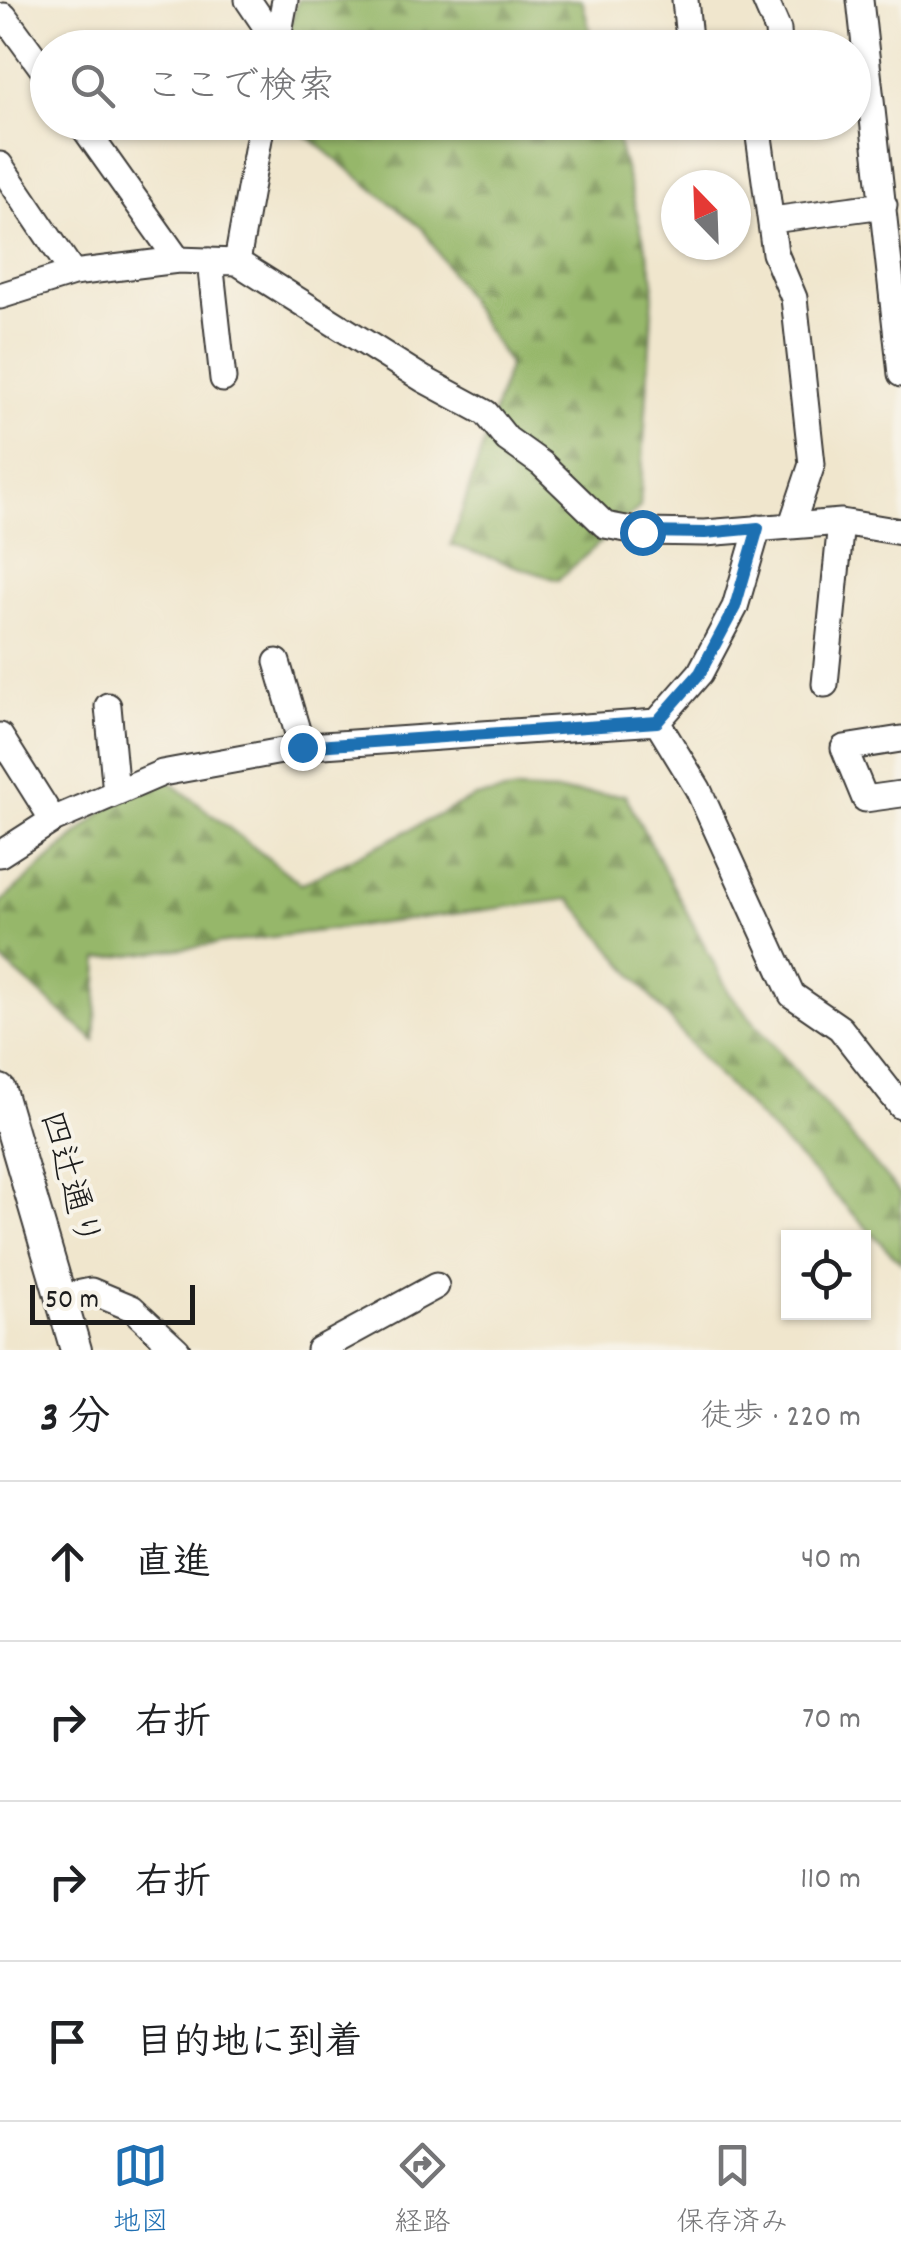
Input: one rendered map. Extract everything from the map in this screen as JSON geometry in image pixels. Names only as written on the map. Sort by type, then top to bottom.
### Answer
[{"type":"street","points":[[248,0],[267,30]]},
{"type":"street","points":[[279,30],[285,0]]},
{"type":"street","points":[[685,0],[688,30]]},
{"type":"street","points":[[765,0],[778,30]]},
{"type":"street","points":[[860,0],[864,30]]},
{"type":"street","points":[[0,18],[4,16],[30,51]]},
{"type":"street","points":[[871,94],[901,374]]},
{"type":"street","points":[[93,140],[178,260]]},
{"type":"street","points":[[237,262],[259,140]]},
{"type":"street","points":[[760,140],[775,253],[794,298],[812,464],[792,524]]},
{"type":"street","points":[[0,165],[73,272]]},
{"type":"street","points":[[772,220],[884,205]]},
{"type":"street","points":[[0,296],[73,272],[178,260],[237,262],[486,413],[507,439],[542,464],[605,525],[642,532],[705,533],[841,522],[901,532]]},
{"type":"street","points":[[210,261],[223,378]]},
{"type":"street","points":[[824,684],[841,522]]},
{"type":"street","points":[[0,854],[53,820],[162,774],[302,747],[657,722],[700,673],[735,607],[758,528]]},
{"type":"street","points":[[277,662],[302,747]]},
{"type":"street","points":[[108,706],[116,793]]},
{"type":"street","points":[[657,722],[698,790],[792,996],[840,1028],[901,1106]]},
{"type":"street","points":[[0,736],[53,820]]},
{"type":"street","points":[[901,739],[844,748],[866,799],[901,794]]},
{"type":"street","name":"四辻通り","points":[[0,1090],[76,1350]]},
{"type":"street","points":[[318,1350],[436,1286]]},
{"type":"street","points":[[62,1297],[91,1291],[132,1308],[177,1350]]},
{"type":"green space","points":[[298,0],[582,0],[590,30],[289,30]]},
{"type":"green space","points":[[312,140],[617,140],[654,279],[640,507],[558,580],[451,545],[509,365],[423,229]]},
{"type":"green space","points":[[152,768],[301,884],[475,797],[517,790],[625,795],[730,994],[901,1195],[901,1263],[707,1064],[570,899],[99,959],[95,1041],[0,959],[0,903]]},
{"type":"route","points":[[302,747],[657,722],[700,673],[735,607],[758,528],[705,533],[642,532]]}]
